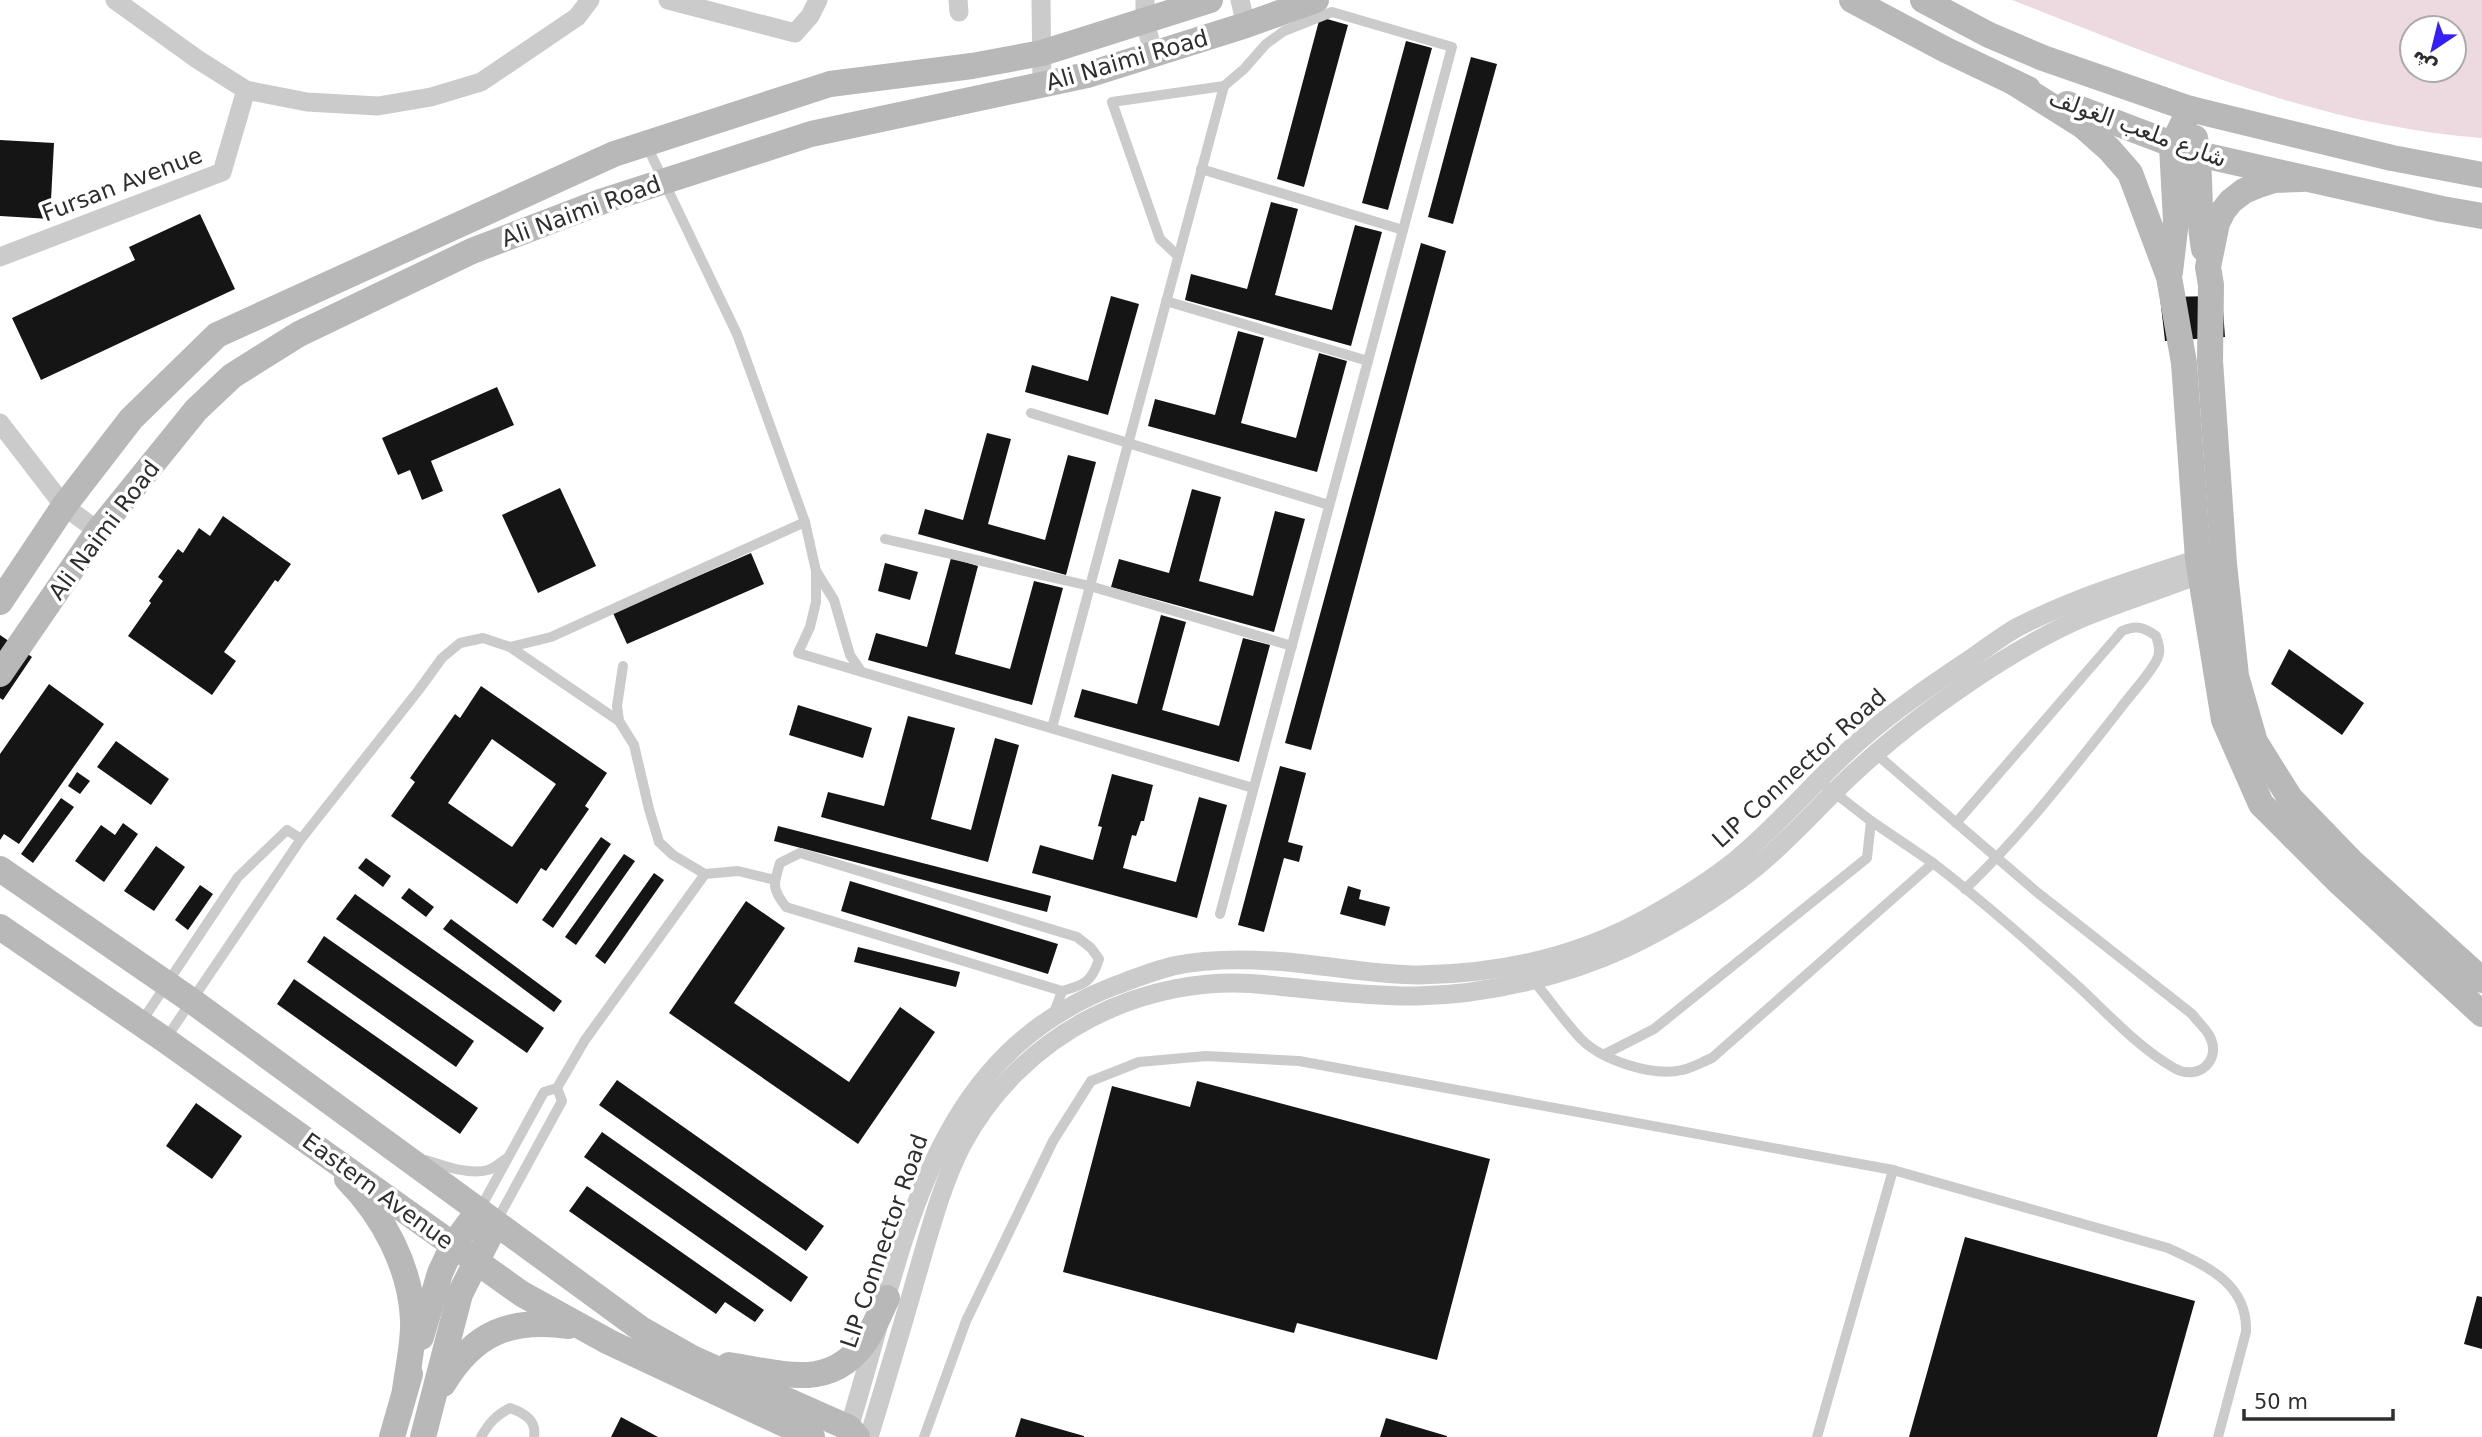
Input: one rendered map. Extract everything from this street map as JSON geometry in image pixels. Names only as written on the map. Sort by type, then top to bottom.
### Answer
[{"type":"main road","name":"Ali Naimi Road","points":[[0,602],[64,506],[131,419],[218,335],[614,154],[830,84],[972,66],[1042,53],[1145,11],[1210,0]]},
{"type":"main road","name":"Ali Naimi Road","points":[[0,674],[98,531],[196,410],[232,376],[299,334],[472,251],[603,201],[810,134],[1087,75],[1154,55],[1243,13],[1316,0]]},
{"type":"main road","name":"شارع ملعب الغولف","points":[[1852,0],[2012,82],[2172,146],[2302,179],[2482,216]]},
{"type":"main road","name":"شارع ملعب الغولف","points":[[1923,0],[1989,35],[2043,58],[2190,109],[2392,158],[2482,175]]},
{"type":"main road","points":[[2012,82],[2083,126],[2109,149],[2130,173],[2169,277],[2184,363],[2224,720],[2261,804],[2340,883],[2482,1014]]},
{"type":"main road","points":[[2169,277],[2176,221],[2172,146],[2190,109]]},
{"type":"main road","points":[[2190,109],[2198,154],[2200,228],[2211,285],[2207,566],[2255,742],[2290,798],[2351,861],[2482,980]]},
{"type":"main road","points":[[2208,267],[2217,223],[2231,201],[2244,191],[2274,180],[2302,179]]},
{"type":"main road","name":"Eastern Avenue","points":[[0,870],[192,1001],[641,1329],[694,1359],[855,1435]]},
{"type":"main road","name":"Eastern Avenue","points":[[0,927],[522,1294],[578,1327],[812,1437]]},
{"type":"main road","points":[[314,1146],[356,1188],[390,1237],[403,1268],[410,1290],[414,1322],[405,1390]]},
{"type":"main road","points":[[392,1437],[440,1273],[453,1245],[487,1216]]},
{"type":"main road","points":[[423,1437],[460,1294],[475,1262],[487,1216]]},
{"type":"main road","name":"Eastern Avenue","points":[[694,1359],[800,1376],[835,1370],[851,1358],[867,1339],[887,1298]]},
{"type":"main road","points":[[431,1403],[456,1362],[476,1342],[517,1325],[544,1322],[578,1327]]},
{"type":"main road","name":"Eastern Avenue","points":[[775,1420],[797,1437]]},
{"type":"street","points":[[115,0],[197,59],[246,90],[307,102],[378,106],[431,97],[481,82],[577,17],[590,0]]},
{"type":"street","points":[[668,0],[737,9],[794,33],[810,16],[818,0]]},
{"type":"street","points":[[1041,0],[1042,85]]},
{"type":"street","points":[[1145,11],[1154,55]]},
{"type":"street","name":"Fursan Avenue","points":[[0,257],[222,172],[246,90]]},
{"type":"street","points":[[0,423],[64,506],[98,531]]},
{"type":"street","name":"LIP Connector Road","points":[[855,1435],[961,1147],[1004,1084],[1032,1057],[1063,1034],[1122,1002],[1163,990],[1199,985],[1253,983],[1421,996],[1477,992],[1527,972],[1647,918],[1737,859],[1860,740],[1944,677],[2013,630],[2087,596],[2207,566]]},
{"type":"street","name":"LIP Connector Road","points":[[855,1435],[887,1298],[928,1173],[945,1135],[990,1070],[1023,1037],[1053,1016],[1089,996],[1172,966],[1221,960],[1275,960],[1417,975],[1527,972],[1624,949],[1671,925],[1755,868],[1876,754],[1952,694],[2038,641],[2084,617],[2207,566]]},
{"type":"lane","points":[[1178,256],[1160,239],[1112,102],[1224,86],[1244,69],[1266,44],[1284,31],[1332,12],[1452,47],[1220,914]]},
{"type":"lane","points":[[1052,728],[1224,86]]},
{"type":"lane","points":[[645,144],[737,334],[805,522],[816,571],[816,602],[810,627],[798,653],[1253,788]]},
{"type":"lane","points":[[1201,169],[1403,230]]},
{"type":"lane","points":[[1166,301],[1368,361]]},
{"type":"lane","points":[[1031,413],[1329,505]]},
{"type":"lane","points":[[510,647],[551,636],[805,522]]},
{"type":"lane","points":[[885,538],[1090,586],[1292,646]]},
{"type":"lane","points":[[816,571],[834,600],[850,655],[861,671]]},
{"type":"lane","points":[[1956,823],[2086,669],[2122,631],[2134,626],[2146,628],[2156,636],[2158,657],[2141,681],[1998,858],[1965,889]]},
{"type":"lane","points":[[164,1040],[302,839],[442,657],[460,643],[483,638],[510,647],[619,721],[634,745],[659,842],[673,855],[705,874],[738,871],[775,880]]},
{"type":"lane","points":[[619,721],[617,706],[623,666]]},
{"type":"lane","points":[[1818,780],[1965,889],[2052,963],[2137,1041],[2173,1068],[2187,1074],[2202,1071],[2210,1062],[2213,1049],[2210,1036],[2192,1014],[1998,858],[1860,740]]},
{"type":"lane","points":[[1605,1054],[1654,1029],[1867,858],[1871,821]]},
{"type":"lane","points":[[140,1024],[238,877],[287,830],[302,839]]},
{"type":"lane","points":[[800,853],[1077,937],[1091,948],[1098,959],[1094,975],[1080,986],[1062,990],[786,907],[776,895],[775,880],[779,863],[800,853]]},
{"type":"lane","points":[[1527,972],[1583,1040],[1605,1054],[1634,1068],[1661,1072],[1682,1070],[1712,1058],[1933,863]]},
{"type":"lane","points":[[487,1216],[511,1155],[544,1092],[557,1087],[585,1040],[705,874]]},
{"type":"lane","points":[[1053,1016],[1062,990]]},
{"type":"lane","points":[[924,1437],[966,1321],[1053,1141],[1091,1082],[1139,1062],[1206,1056],[1299,1061],[1893,1170],[2168,1248],[2198,1262],[2232,1286],[2242,1303],[2246,1317],[2246,1332],[2218,1437]]},
{"type":"lane","points":[[487,1216],[562,1101],[557,1087]]},
{"type":"lane","points":[[400,1152],[450,1168],[472,1171],[489,1169],[511,1155]]},
{"type":"lane","points":[[1817,1437],[1893,1170]]},
{"type":"lane","points":[[481,1437],[497,1415],[510,1408],[523,1412],[532,1420],[534,1437]]},
{"type":"shaded area","points":[[2012,0],[2482,0],[2482,138],[2361,120],[2242,87]]},
{"type":"building","points":[[1320,17],[1348,25],[1304,187],[1277,179]]},
{"type":"building","points":[[1406,41],[1432,48],[1388,210],[1362,203]]},
{"type":"building","points":[[1471,57],[1497,64],[1453,224],[1428,217]]},
{"type":"building","points":[[0,140],[54,143],[50,219],[0,216]]},
{"type":"building","points":[[1271,202],[1298,209],[1275,295],[1332,310],[1355,225],[1382,232],[1351,346],[1185,300],[1191,274],[1247,289]]},
{"type":"building","points":[[200,214],[235,289],[41,380],[12,318],[135,260],[129,247]]},
{"type":"building","points":[[1421,243],[1446,251],[1311,750],[1285,743]]},
{"type":"building","points":[[1111,296],[1139,304],[1108,415],[1025,392],[1032,365],[1088,381]]},
{"type":"building","points":[[2222,296],[2225,337],[2165,341],[2160,297]]},
{"type":"building","points":[[1238,331],[1264,338],[1241,423],[1296,438],[1319,353],[1347,361],[1317,472],[1148,426],[1155,399],[1215,415]]},
{"type":"building","points":[[497,387],[514,425],[431,461],[443,491],[422,500],[410,470],[398,475],[382,438]]},
{"type":"building","points":[[987,433],[1011,439],[988,524],[1045,540],[1068,455],[1096,462],[1066,575],[918,534],[925,509],[963,520]]},
{"type":"building","points":[[560,488],[596,566],[538,593],[502,515]]},
{"type":"building","points":[[1192,489],[1221,497],[1199,581],[1253,596],[1275,511],[1305,519],[1274,632],[1111,587],[1119,559],[1169,573]]},
{"type":"building","points":[[223,516],[291,564],[278,582],[275,580],[224,652],[236,661],[212,695],[128,636],[151,603],[149,601],[163,581],[158,577],[178,549],[183,553],[199,528],[210,536]]},
{"type":"building","points":[[751,553],[764,584],[627,644],[613,613]]},
{"type":"building","points":[[951,558],[978,566],[955,654],[1010,669],[1034,581],[1063,588],[1032,705],[868,660],[876,633],[927,647]]},
{"type":"building","points":[[885,563],[918,572],[910,600],[878,591]]},
{"type":"building","points":[[1161,615],[1186,622],[1162,710],[1219,726],[1243,638],[1270,645],[1239,762],[1074,717],[1082,689],[1137,704]]},
{"type":"building","points":[[0,635],[32,657],[3,700],[0,698]]},
{"type":"building","points":[[2289,649],[2364,703],[2342,735],[2271,684]]},
{"type":"building","points":[[49,684],[104,724],[19,844],[4,834],[0,840],[0,754]]},
{"type":"building","points":[[481,686],[607,773],[585,806],[589,809],[546,871],[541,868],[517,904],[391,816],[415,782],[410,778],[455,714],[460,718]],"holes":[[[492,739],[556,784],[512,847],[448,803]]]},
{"type":"building","points":[[798,705],[872,728],[863,758],[789,735]]},
{"type":"building","points":[[908,716],[955,728],[931,819],[971,830],[995,738],[1019,745],[988,862],[821,817],[828,792],[884,806]]},
{"type":"building","points":[[116,741],[169,779],[151,805],[97,767]]},
{"type":"building","points":[[1280,766],[1306,773],[1288,842],[1303,846],[1299,862],[1284,858],[1264,932],[1238,925]]},
{"type":"building","points":[[77,772],[90,781],[80,794],[68,786]]},
{"type":"building","points":[[1112,774],[1153,785],[1144,821],[1141,821],[1136,836],[1132,835],[1123,868],[1176,882],[1199,797],[1227,805],[1197,918],[1032,873],[1040,845],[1093,860],[1102,827],[1098,826]]},
{"type":"building","points":[[61,798],[74,807],[33,863],[21,854]]},
{"type":"building","points":[[123,823],[138,834],[104,882],[75,861],[101,825],[115,835]]},
{"type":"building","points":[[778,826],[1051,896],[1047,912],[774,841]]},
{"type":"building","points":[[601,837],[611,844],[553,928],[542,920]]},
{"type":"building","points":[[156,846],[185,867],[154,911],[124,891]]},
{"type":"building","points":[[624,854],[635,861],[576,945],[565,937]]},
{"type":"building","points":[[366,858],[391,876],[383,887],[358,868]]},
{"type":"building","points":[[654,873],[664,880],[605,964],[595,956]]},
{"type":"building","points":[[850,881],[1058,944],[1048,974],[841,911]]},
{"type":"building","points":[[200,885],[213,894],[188,930],[175,920]]},
{"type":"building","points":[[1348,886],[1361,890],[1359,899],[1390,907],[1385,926],[1340,914]]},
{"type":"building","points":[[409,888],[434,907],[426,917],[401,898]]},
{"type":"building","points":[[355,894],[544,1028],[527,1053],[336,919]]},
{"type":"building","points":[[746,901],[785,928],[734,1003],[849,1082],[900,1007],[935,1032],[858,1144],[669,1013]]},
{"type":"building","points":[[451,919],[562,1001],[554,1012],[443,929]]},
{"type":"building","points":[[324,936],[474,1041],[456,1067],[307,962]]},
{"type":"building","points":[[858,947],[960,972],[956,987],[854,962]]},
{"type":"building","points":[[294,979],[478,1108],[460,1134],[277,1004]]},
{"type":"building","points":[[617,1080],[824,1226],[806,1251],[599,1105]]},
{"type":"building","points":[[1197,1081],[1490,1159],[1437,1360],[1297,1323],[1294,1333],[1063,1272],[1112,1086],[1190,1107]]},
{"type":"building","points":[[196,1103],[242,1136],[212,1179],[166,1146]]},
{"type":"building","points":[[602,1132],[808,1277],[791,1302],[584,1157]]},
{"type":"building","points":[[587,1186],[764,1310],[755,1322],[725,1302],[716,1314],[569,1211]]},
{"type":"building","points":[[1965,1237],[2195,1301],[2157,1437],[1909,1437]]},
{"type":"building","points":[[2477,1296],[2482,1297],[2482,1349],[2464,1344]]},
{"type":"building","points":[[621,1417],[658,1437],[611,1437]]},
{"type":"building","points":[[1021,1418],[1084,1436],[1084,1437],[1015,1437]]},
{"type":"building","points":[[1386,1418],[1447,1436],[1447,1437],[1380,1437]]}]
